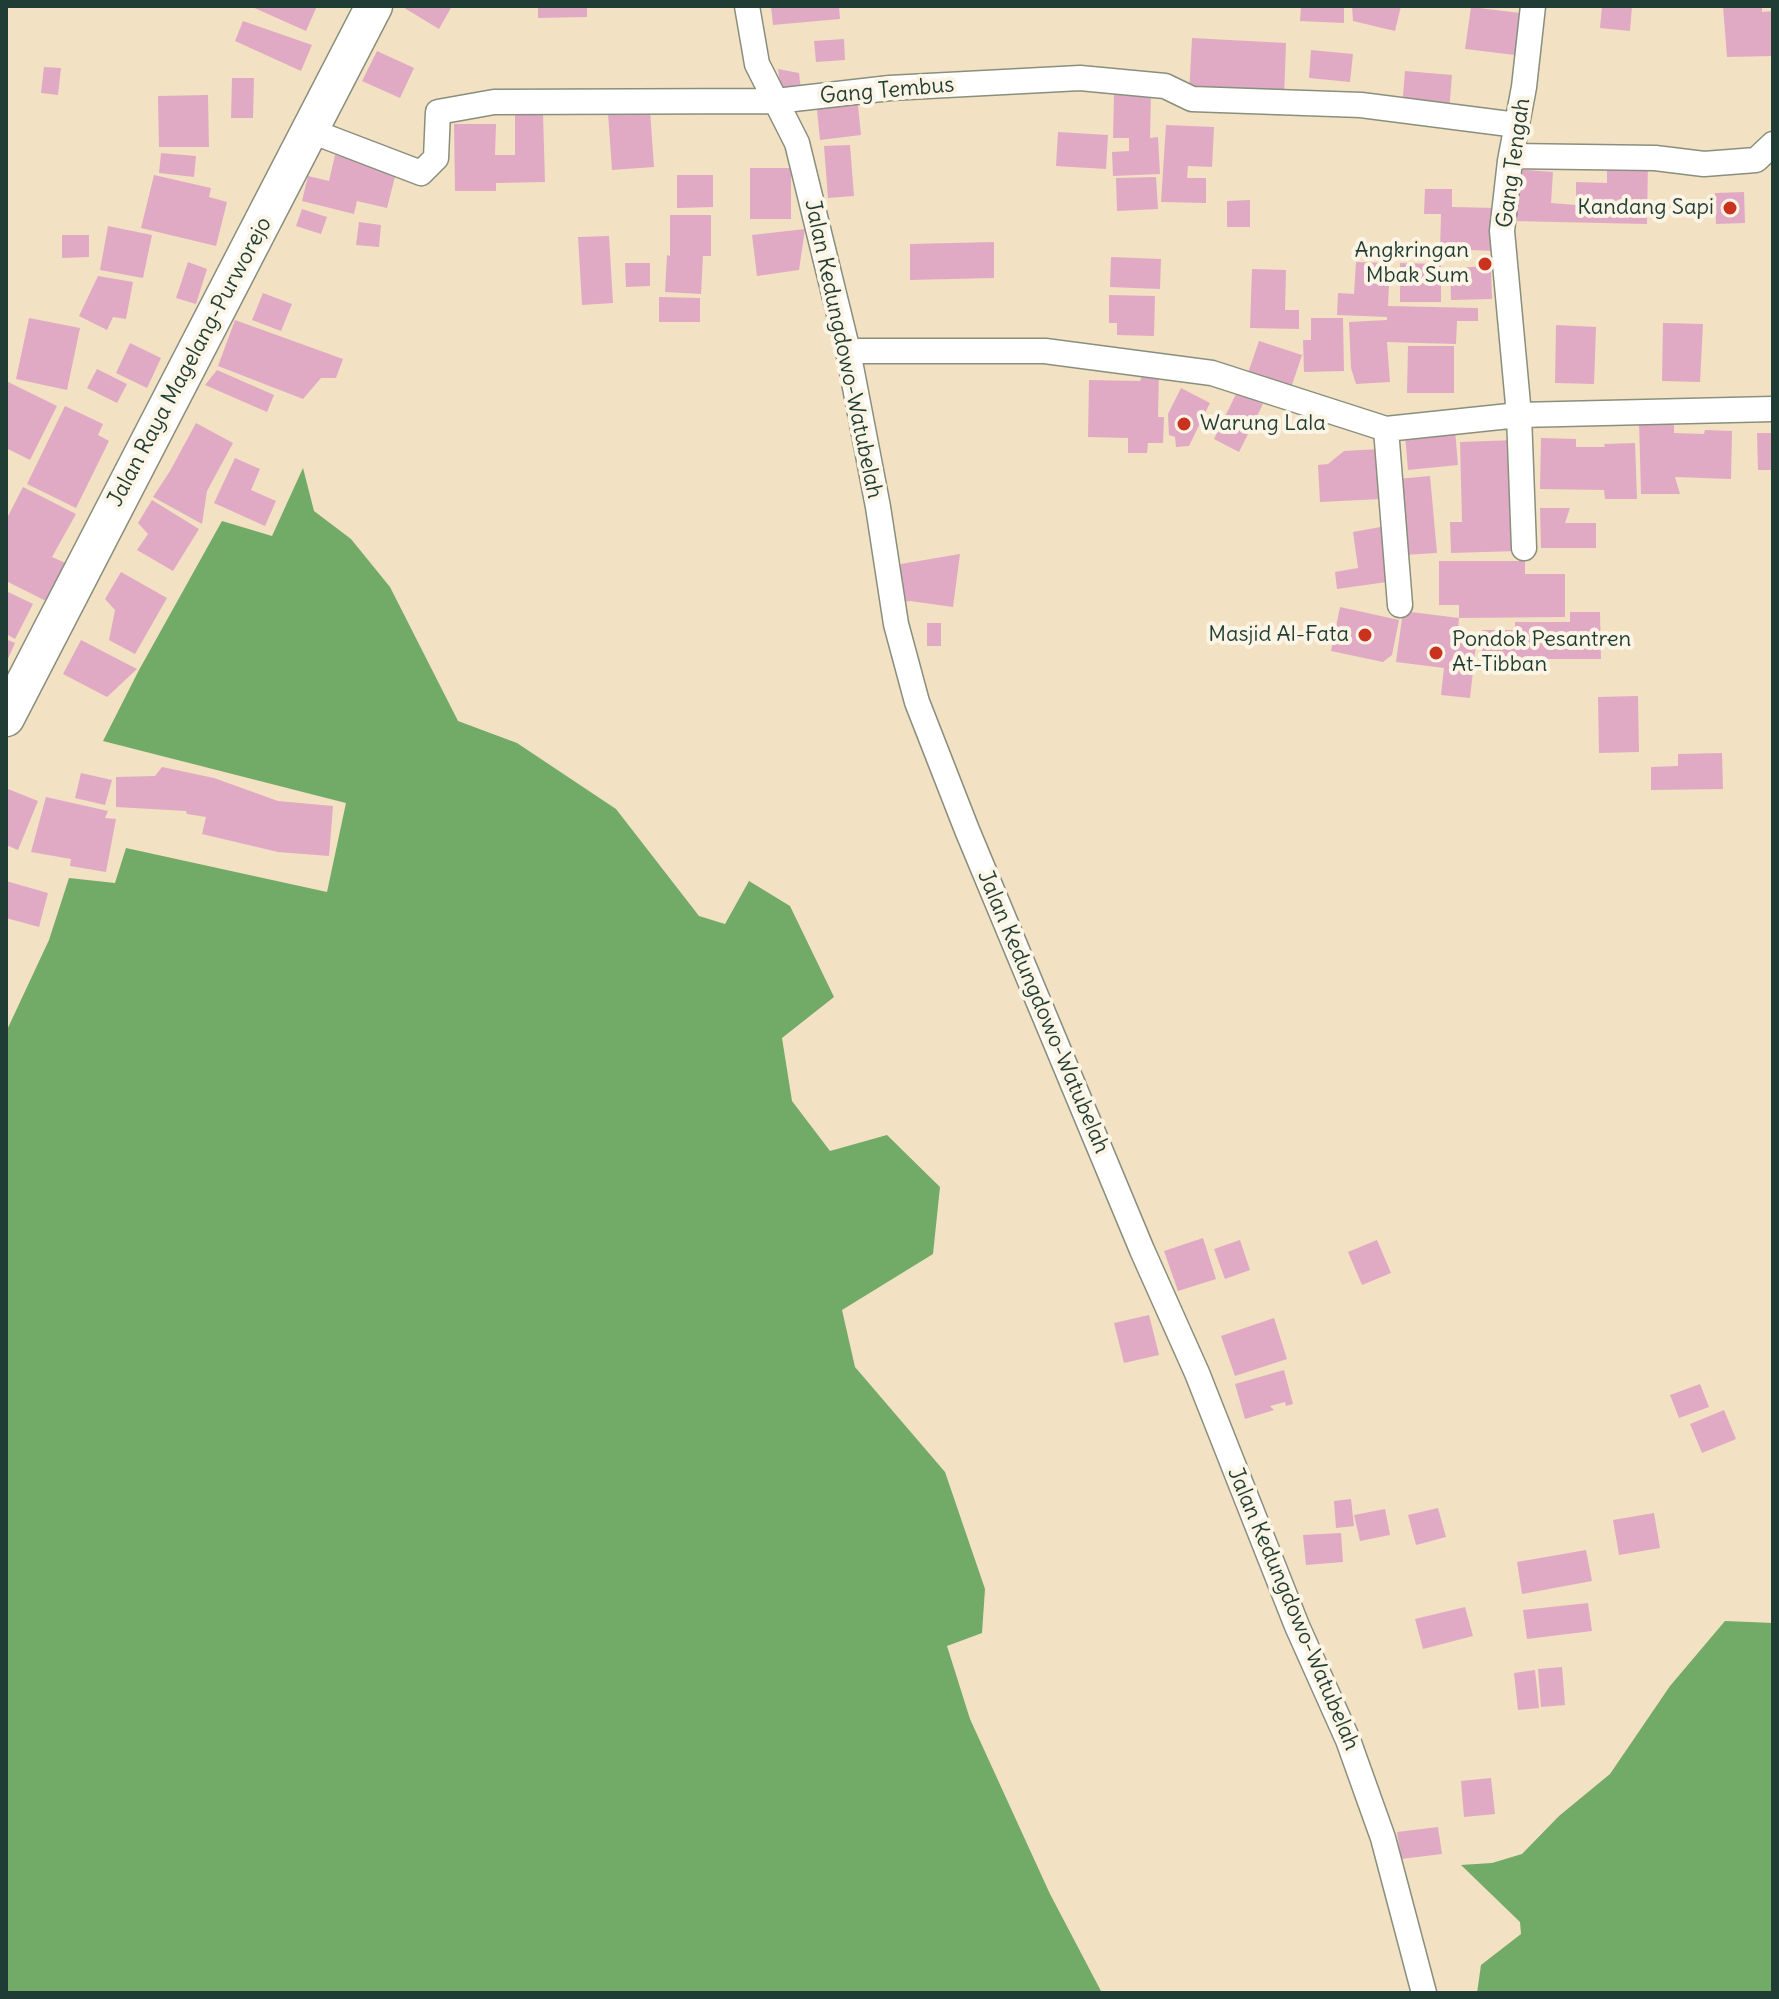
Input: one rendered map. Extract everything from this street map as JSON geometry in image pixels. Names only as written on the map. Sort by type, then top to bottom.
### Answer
[{"type":"main road","name":"Jalan Raya Magelang-Purworejo","points":[[6,718],[374,6]]},
{"type":"street","name":"Jalan Kedungdowo-Watubelah","points":[[747,6],[757,64],[797,143],[848,351],[878,507],[896,624],[917,702],[1136,1236],[1197,1373],[1297,1626],[1348,1740],[1383,1838],[1424,1993]]},
{"type":"street","name":"Gang Tengah","points":[[1524,548],[1519,415],[1502,231],[1533,6]]},
{"type":"street","name":"Gang Tembus","points":[[311,131],[421,173],[436,158],[438,112],[494,102],[776,101],[890,88],[1080,78],[1165,86],[1192,99],[1361,105],[1517,125]]},
{"type":"street","points":[[1511,156],[1655,158],[1704,164],[1756,160],[1773,144]]},
{"type":"street","points":[[848,351],[1045,351],[1212,373],[1386,429],[1519,415],[1773,409]]},
{"type":"street","points":[[1386,429],[1400,605]]},
{"type":"green space","points":[[303,468],[314,511],[351,539],[390,587],[458,721],[517,743],[616,809],[699,916],[725,924],[749,881],[790,906],[834,997],[782,1038],[792,1101],[830,1151],[887,1135],[940,1187],[933,1254],[842,1310],[855,1367],[945,1472],[985,1589],[982,1633],[947,1646],[970,1719],[1050,1894],[1102,1993],[6,1993],[6,1032],[49,940],[69,878],[115,883],[126,848],[327,892],[346,803],[103,741],[222,521],[272,536]]},
{"type":"green space","points":[[1725,1621],[1773,1623],[1773,1993],[1477,1993],[1481,1965],[1521,1934],[1520,1922],[1461,1865],[1492,1863],[1522,1854],[1559,1816],[1610,1774],[1670,1686]]},
{"type":"building","points":[[250,6],[317,6],[306,31]]},
{"type":"building","points":[[401,6],[452,6],[439,29]]},
{"type":"building","points":[[538,6],[587,6],[587,17],[538,18]]},
{"type":"building","points":[[771,6],[839,6],[840,19],[773,25]]},
{"type":"building","points":[[1301,6],[1344,6],[1344,23],[1300,21]]},
{"type":"building","points":[[1352,6],[1401,6],[1395,31],[1353,21]]},
{"type":"building","points":[[1602,6],[1632,6],[1630,31],[1600,28]]},
{"type":"building","points":[[1723,6],[1762,6],[1762,12],[1773,11],[1773,56],[1727,57]]},
{"type":"building","points":[[1471,7],[1528,14],[1523,56],[1465,49]]},
{"type":"building","points":[[243,21],[312,45],[301,71],[235,41]]},
{"type":"building","points":[[1192,38],[1286,43],[1284,98],[1189,94]]},
{"type":"building","points":[[844,39],[845,60],[816,62],[814,41]]},
{"type":"building","points":[[1311,50],[1353,54],[1350,82],[1309,78]]},
{"type":"building","points":[[377,51],[414,68],[400,98],[362,81]]},
{"type":"building","points":[[44,67],[61,68],[58,95],[41,93]]},
{"type":"building","points":[[778,69],[799,73],[801,90],[781,92]]},
{"type":"building","points":[[1405,71],[1452,75],[1449,112],[1402,108]]},
{"type":"building","points":[[232,78],[254,78],[253,118],[231,118]]},
{"type":"building","points":[[1114,93],[1151,93],[1150,138],[1158,137],[1160,174],[1113,176],[1112,152],[1129,151],[1129,138],[1113,138]]},
{"type":"building","points":[[208,95],[209,147],[159,147],[158,96]]},
{"type":"building","points":[[857,96],[861,135],[820,140],[816,100]]},
{"type":"building","points":[[650,110],[654,167],[612,170],[608,113]]},
{"type":"building","points":[[543,113],[545,182],[496,183],[496,191],[455,191],[454,124],[496,124],[495,155],[515,155],[515,114]]},
{"type":"building","points":[[1166,125],[1214,127],[1212,167],[1188,166],[1187,178],[1206,178],[1206,203],[1161,202]]},
{"type":"building","points":[[1058,132],[1108,135],[1106,169],[1056,166]]},
{"type":"building","points":[[850,145],[854,196],[828,198],[824,146]]},
{"type":"building","points":[[161,153],[196,156],[194,177],[159,173]]},
{"type":"building","points":[[335,155],[397,169],[387,208],[357,201],[354,214],[302,201],[308,176],[329,181]]},
{"type":"building","points":[[1607,160],[1648,160],[1647,224],[1511,221],[1515,169],[1553,172],[1551,203],[1576,205],[1576,182],[1607,183]]},
{"type":"building","points":[[750,168],[791,168],[791,219],[750,219]]},
{"type":"building","points":[[154,175],[211,188],[209,197],[227,202],[216,246],[141,228]]},
{"type":"building","points":[[677,175],[713,175],[713,207],[677,208]]},
{"type":"building","points":[[1156,177],[1158,209],[1117,211],[1116,178]]},
{"type":"building","points":[[1425,189],[1452,189],[1452,207],[1497,208],[1496,251],[1440,249],[1441,214],[1424,214]]},
{"type":"building","name":"Kandang Sapi","points":[[1744,192],[1745,223],[1716,224],[1715,193]]},
{"type":"building","points":[[1250,200],[1250,227],[1227,227],[1227,201]]},
{"type":"building","points":[[302,209],[327,217],[321,234],[296,226]]},
{"type":"building","points":[[670,215],[711,215],[711,256],[703,256],[701,294],[665,292],[667,255],[670,256]]},
{"type":"building","points":[[359,222],[381,225],[379,247],[356,245]]},
{"type":"building","points":[[108,226],[152,235],[143,278],[100,270]]},
{"type":"building","points":[[805,229],[799,270],[757,276],[752,235]]},
{"type":"building","points":[[62,235],[89,235],[89,257],[62,258]]},
{"type":"building","points":[[609,236],[613,303],[582,305],[578,237]]},
{"type":"building","points":[[994,242],[994,278],[910,280],[910,244]]},
{"type":"building","points":[[1111,257],[1161,259],[1160,289],[1110,287]]},
{"type":"building","points":[[188,262],[207,269],[196,304],[176,298]]},
{"type":"building","points":[[1356,262],[1390,263],[1388,306],[1478,308],[1478,321],[1457,321],[1456,344],[1387,342],[1390,382],[1356,384],[1351,368],[1349,322],[1387,320],[1387,317],[1337,315],[1338,293],[1354,294]]},
{"type":"building","points":[[625,263],[650,263],[650,286],[626,287]]},
{"type":"building","points":[[1400,263],[1441,264],[1441,302],[1400,302]]},
{"type":"building","points":[[1491,266],[1492,299],[1451,300],[1450,268]]},
{"type":"building","points":[[1252,269],[1286,270],[1285,310],[1299,310],[1299,329],[1250,328]]},
{"type":"building","points":[[98,276],[133,282],[126,319],[113,317],[107,330],[79,316]]},
{"type":"building","points":[[263,293],[292,304],[281,331],[252,320]]},
{"type":"building","points":[[1109,295],[1155,296],[1154,336],[1117,335],[1117,323],[1109,323]]},
{"type":"building","points":[[659,297],[700,298],[700,322],[659,322]]},
{"type":"building","points":[[29,318],[80,328],[67,390],[16,379]]},
{"type":"building","points":[[1311,318],[1343,318],[1344,371],[1304,372],[1303,340],[1311,340]]},
{"type":"building","points":[[235,320],[343,359],[336,378],[321,378],[303,399],[218,366]]},
{"type":"building","points":[[1663,323],[1703,324],[1700,382],[1662,381]]},
{"type":"building","points":[[1556,325],[1596,327],[1594,384],[1555,383]]},
{"type":"building","points":[[1259,341],[1302,355],[1291,388],[1248,373]]},
{"type":"building","points":[[130,343],[161,358],[147,388],[116,373]]},
{"type":"building","points":[[1408,346],[1454,346],[1454,393],[1407,393]]},
{"type":"building","points":[[97,369],[127,384],[117,403],[87,388]]},
{"type":"building","points":[[217,370],[274,395],[267,412],[205,385]]},
{"type":"building","points":[[1145,370],[1159,370],[1158,417],[1164,417],[1163,443],[1148,443],[1147,453],[1128,453],[1128,438],[1088,437],[1089,380],[1140,381]]},
{"type":"building","points":[[6,381],[57,406],[30,460],[6,448]]},
{"type":"building","name":"Warung Lala","points":[[1181,388],[1210,403],[1189,446],[1176,447],[1175,437],[1169,435],[1168,414]]},
{"type":"building","points":[[1237,392],[1263,404],[1239,452],[1214,439]]},
{"type":"building","points":[[65,406],[103,424],[98,435],[109,441],[76,508],[27,484]]},
{"type":"building","points":[[1639,421],[1674,421],[1674,433],[1732,431],[1731,479],[1675,477],[1680,494],[1641,494]]},
{"type":"building","points":[[196,423],[233,443],[207,491],[202,524],[153,497]]},
{"type":"building","points":[[1455,430],[1458,465],[1408,470],[1405,435]]},
{"type":"building","points":[[1757,433],[1773,433],[1773,470],[1758,470]]},
{"type":"building","points":[[1541,438],[1576,439],[1576,447],[1635,443],[1637,499],[1605,499],[1604,490],[1540,489]]},
{"type":"building","points":[[1515,440],[1518,551],[1451,553],[1450,522],[1462,522],[1460,442]]},
{"type":"building","points":[[1379,449],[1381,499],[1320,502],[1318,465],[1328,464],[1344,451]]},
{"type":"building","points":[[235,458],[260,469],[251,490],[276,501],[265,526],[214,503]]},
{"type":"building","points":[[1430,476],[1437,553],[1403,555],[1397,479]]},
{"type":"building","points":[[23,487],[76,514],[52,557],[72,566],[52,604],[6,581],[6,520]]},
{"type":"building","points":[[152,500],[199,529],[173,571],[137,550],[148,534],[138,523]]},
{"type":"building","points":[[1540,508],[1570,508],[1565,523],[1596,523],[1596,548],[1541,548]]},
{"type":"building","points":[[1386,526],[1394,581],[1337,589],[1335,572],[1358,568],[1353,532]]},
{"type":"building","points":[[960,554],[953,607],[901,602],[897,576],[901,564]]},
{"type":"building","points":[[1439,561],[1525,561],[1525,574],[1565,574],[1565,617],[1459,618],[1459,605],[1439,605]]},
{"type":"building","points":[[121,572],[167,598],[135,654],[109,640],[115,610],[105,599]]},
{"type":"building","points":[[6,591],[33,604],[15,639],[6,634]]},
{"type":"building","name":"Masjid Al-Fata","points":[[1340,607],[1399,620],[1392,655],[1383,662],[1331,651]]},
{"type":"building","name":"Pondok Pesantren At-Tibban","points":[[1403,611],[1459,618],[1457,642],[1476,644],[1470,698],[1441,695],[1444,668],[1396,662]]},
{"type":"building","points":[[1570,612],[1600,612],[1601,659],[1528,659],[1527,663],[1482,663],[1482,630],[1515,630],[1515,622],[1570,622]]},
{"type":"building","points":[[927,623],[941,623],[941,646],[927,646]]},
{"type":"building","points":[[6,639],[15,643],[6,663]]},
{"type":"building","points":[[81,640],[137,669],[107,697],[63,674]]},
{"type":"building","points":[[1638,696],[1639,752],[1599,753],[1598,697]]},
{"type":"building","points":[[1722,753],[1723,789],[1651,790],[1651,767],[1678,766],[1678,754]]},
{"type":"building","points":[[162,767],[214,778],[278,801],[333,806],[329,856],[278,852],[202,834],[206,817],[187,814],[186,811],[116,807],[116,777],[155,776]]},
{"type":"building","points":[[81,773],[112,780],[105,805],[75,798]]},
{"type":"building","points":[[8,789],[38,801],[18,850],[6,845]]},
{"type":"building","points":[[46,797],[108,811],[105,818],[116,819],[106,872],[70,866],[71,859],[31,852]]},
{"type":"building","points":[[6,881],[48,893],[39,927],[6,918]]},
{"type":"building","points":[[1203,1238],[1216,1279],[1178,1291],[1164,1251]]},
{"type":"building","points":[[1240,1240],[1250,1270],[1225,1279],[1214,1249]]},
{"type":"building","points":[[1377,1240],[1391,1273],[1362,1285],[1348,1252]]},
{"type":"building","points":[[1149,1315],[1159,1355],[1124,1363],[1114,1323]]},
{"type":"building","points":[[1274,1318],[1287,1359],[1235,1376],[1221,1336]]},
{"type":"building","points":[[1284,1370],[1293,1404],[1286,1406],[1285,1402],[1270,1406],[1274,1410],[1245,1419],[1235,1384]]},
{"type":"building","points":[[1700,1384],[1709,1407],[1679,1418],[1670,1395]]},
{"type":"building","points":[[1724,1410],[1736,1439],[1702,1453],[1690,1424]]},
{"type":"building","points":[[1351,1499],[1354,1526],[1336,1528],[1334,1501]]},
{"type":"building","points":[[1438,1508],[1446,1537],[1416,1545],[1408,1515]]},
{"type":"building","points":[[1385,1509],[1390,1535],[1360,1541],[1354,1515]]},
{"type":"building","points":[[1654,1513],[1660,1548],[1619,1555],[1613,1520]]},
{"type":"building","points":[[1341,1533],[1343,1562],[1306,1565],[1303,1535]]},
{"type":"building","points":[[1586,1550],[1592,1581],[1522,1594],[1517,1562]]},
{"type":"building","points":[[1588,1603],[1592,1631],[1527,1639],[1523,1610]]},
{"type":"building","points":[[1465,1607],[1473,1636],[1423,1649],[1415,1619]]},
{"type":"building","points":[[1562,1667],[1565,1705],[1541,1707],[1538,1669]]},
{"type":"building","points":[[1535,1670],[1539,1708],[1518,1710],[1514,1673]]},
{"type":"building","points":[[1491,1778],[1495,1814],[1464,1817],[1461,1781]]},
{"type":"building","points":[[1438,1827],[1442,1854],[1401,1859],[1397,1832]]},
{"type":"place","name":"Kandang Sapi","points":[[1730,208]]},
{"type":"place","name":"Angkringan Mbak Sum","points":[[1485,264]]},
{"type":"place","name":"Warung Lala","points":[[1184,424]]},
{"type":"place","name":"Masjid Al-Fata","points":[[1365,635]]},
{"type":"place","name":"Pondok Pesantren At-Tibban","points":[[1436,653]]}]
